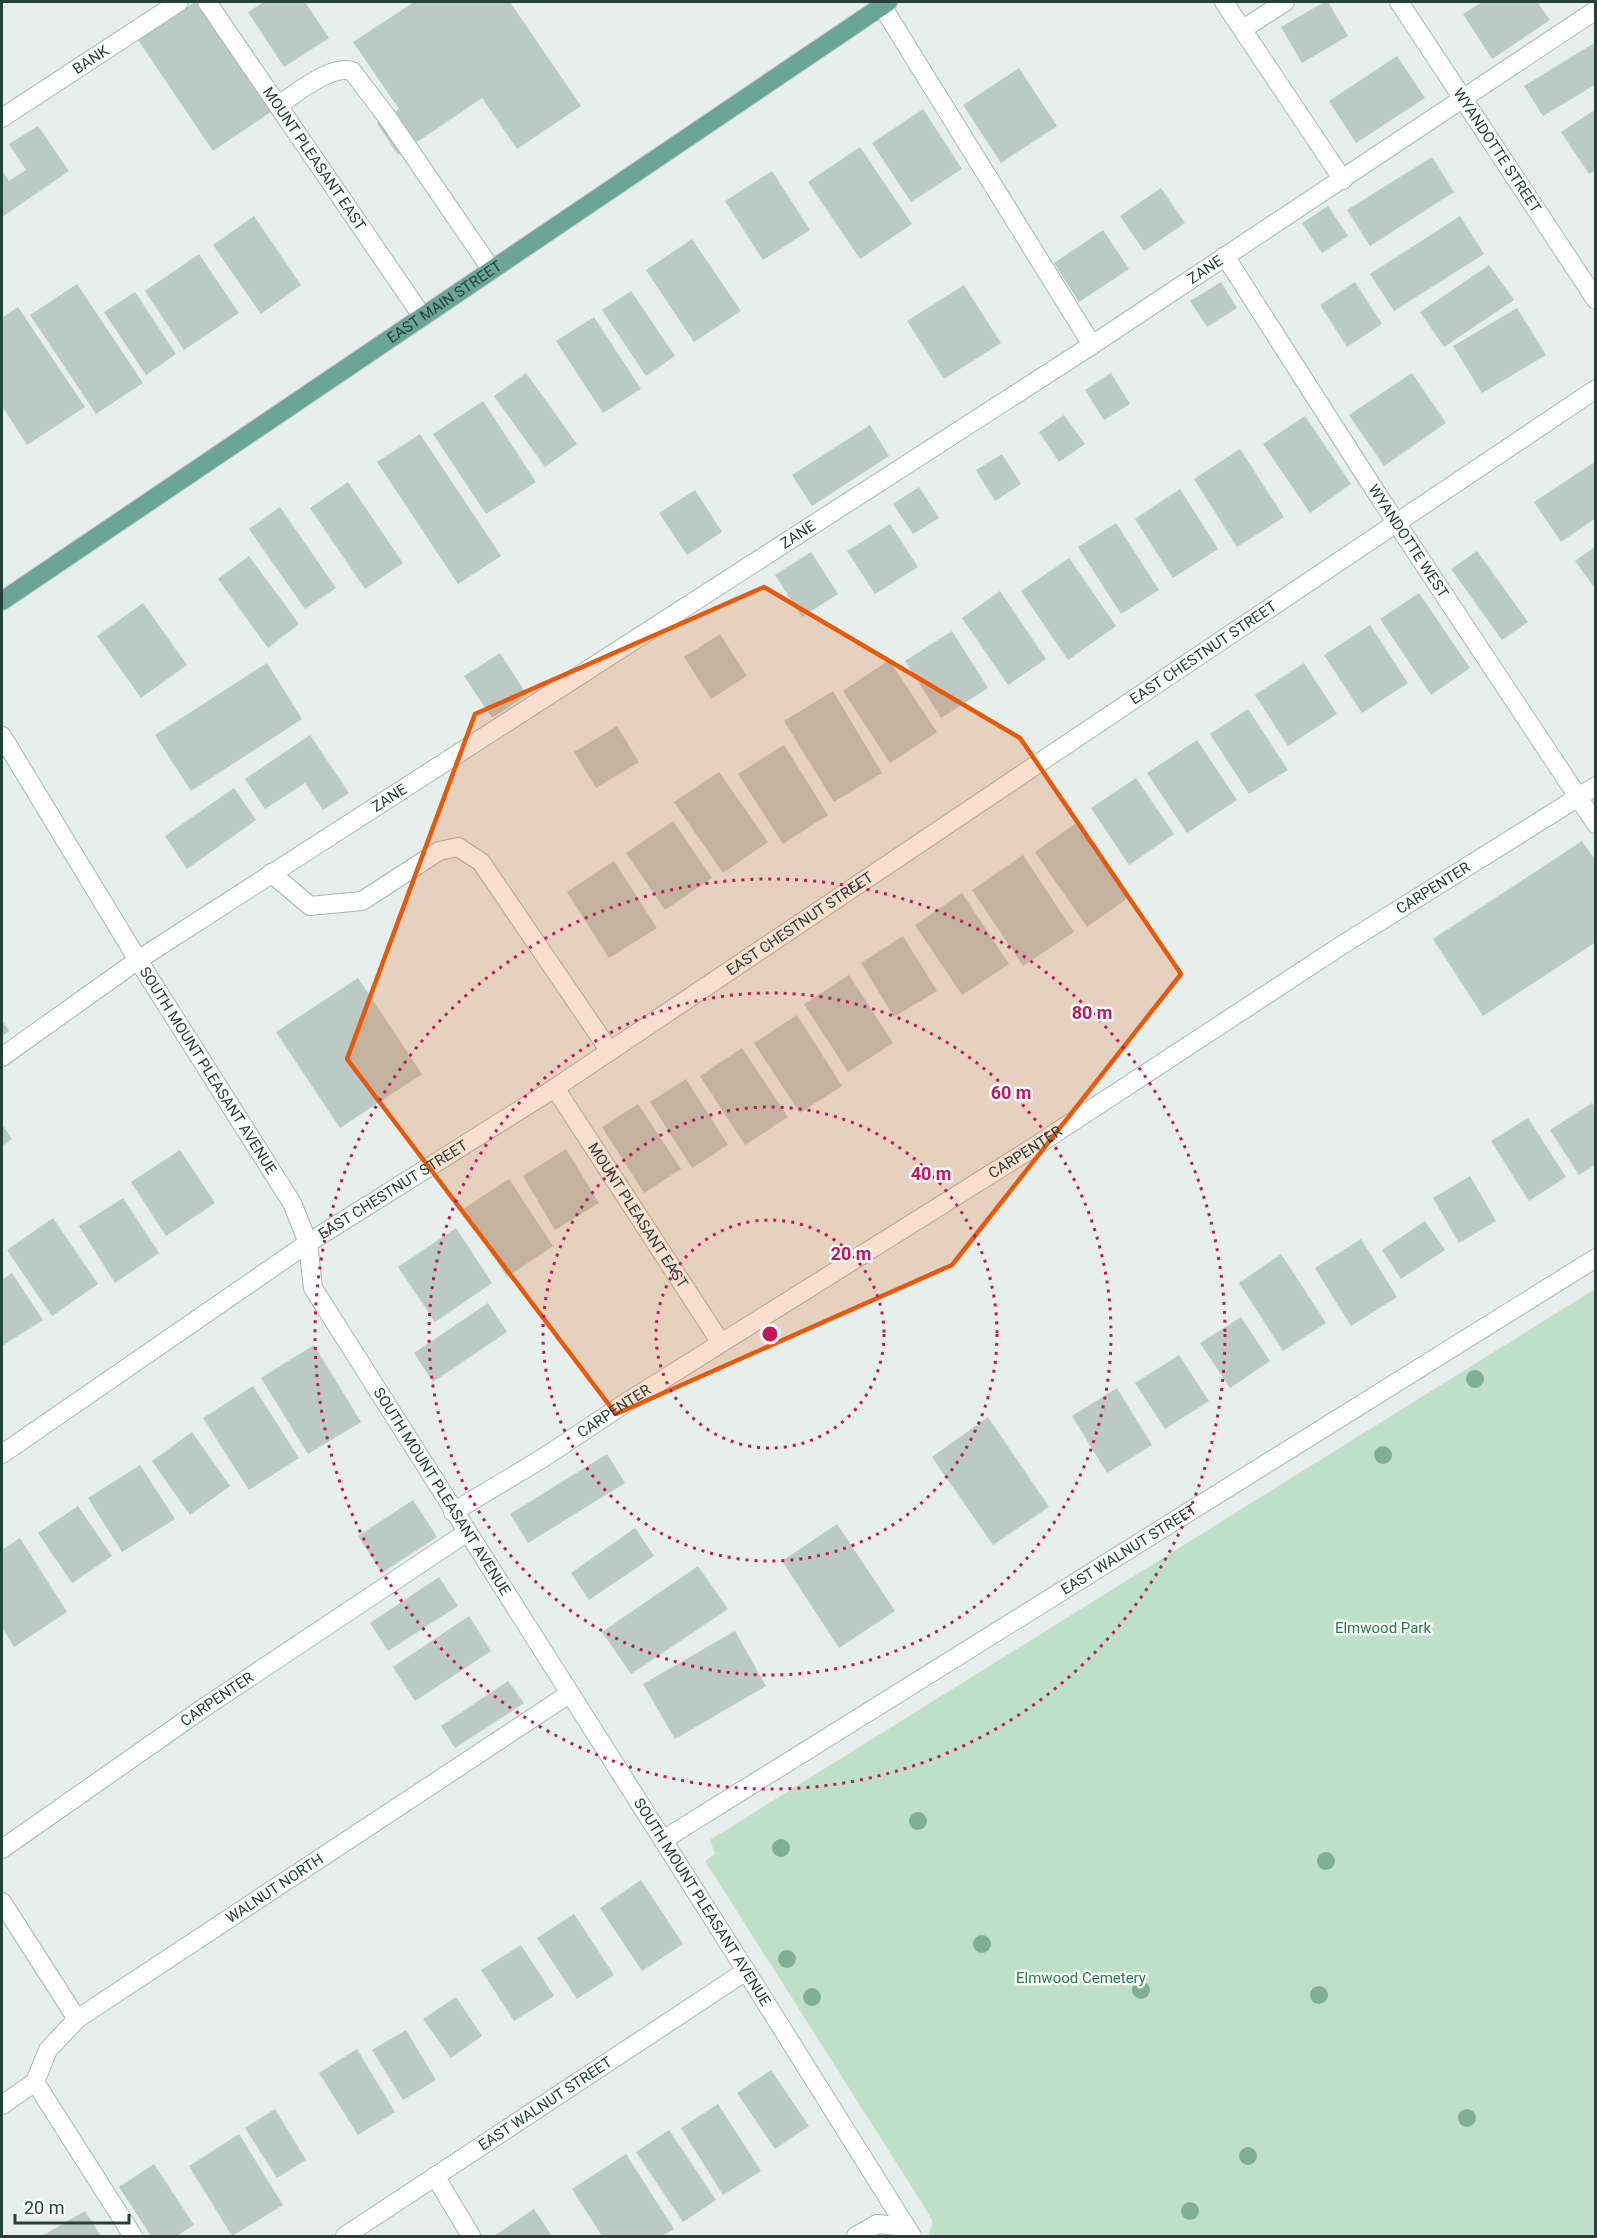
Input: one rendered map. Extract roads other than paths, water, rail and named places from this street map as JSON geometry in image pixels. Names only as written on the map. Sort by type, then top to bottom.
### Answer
[{"type":"main road","name":"EAST MAIN STREET","points":[[2,601],[885,4]]},
{"type":"street","name":"BANK","points":[[2,118],[179,2]]},
{"type":"street","name":"MOUNT PLEASANT EAST","points":[[207,2],[422,316]]},
{"type":"street","points":[[1224,2],[1343,180]]},
{"type":"street","points":[[1243,29],[1285,2]]},
{"type":"street","name":"WYANDOTTE STREET","points":[[1399,2],[1596,300]]},
{"type":"street","points":[[885,4],[1092,345]]},
{"type":"street","name":"ZANE","points":[[2,1057],[138,960],[1092,345],[1596,10]]},
{"type":"street","points":[[278,105],[333,71],[346,69],[352,71],[392,124],[491,269]]},
{"type":"street","name":"WYANDOTTE WEST","points":[[1225,256],[1396,522],[1596,824]]},
{"type":"street","name":"EAST CHESTNUT STREET","points":[[2,1454],[308,1244],[555,1088],[1596,389]]},
{"type":"street","name":"SOUTH MOUNT PLEASANT AVENUE","points":[[2,735],[138,960],[292,1203],[308,1244],[313,1288],[909,2232]]},
{"type":"street","name":"CARPENTER","points":[[453,1512],[543,1458],[624,1404],[1034,1147],[1339,947],[1596,786]]},
{"type":"street","points":[[271,873],[310,906],[362,901],[439,851],[458,847],[481,862],[609,1050]]},
{"type":"street","name":"MOUNT PLEASANT EAST","points":[[555,1088],[721,1343]]},
{"type":"street","name":"EAST WALNUT STREET","points":[[663,1840],[1596,1258]]},
{"type":"street","name":"CARPENTER","points":[[2,1849],[202,1709],[466,1533]]},
{"type":"street","name":"WALNUT NORTH","points":[[35,2082],[48,2050],[77,2019],[569,1694]]},
{"type":"street","points":[[2,1902],[77,2019]]},
{"type":"street","name":"EAST WALNUT STREET","points":[[345,2236],[746,1971]]},
{"type":"street","points":[[2,2105],[35,2082],[133,2236]]},
{"type":"street","points":[[435,2176],[471,2236]]},
{"type":"street","points":[[856,2236],[877,2224],[909,2232]]},
{"type":"park label","name":"Elmwood Park","points":[[1383,1628]]},
{"type":"park label","name":"Elmwood Cemetery","points":[[1081,1978]]}]
